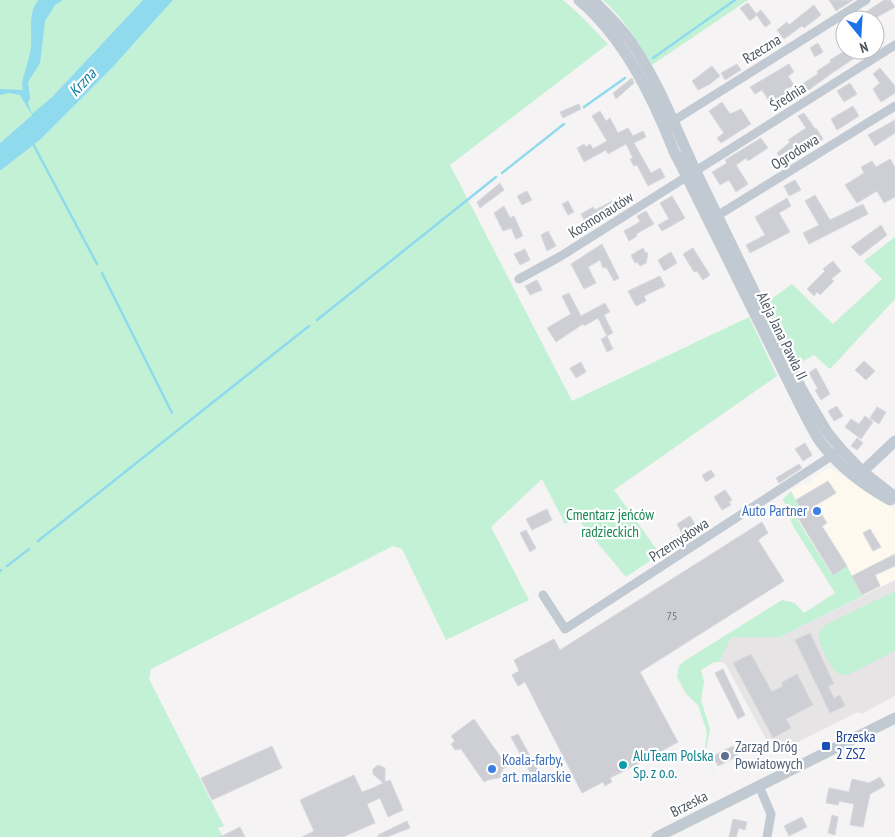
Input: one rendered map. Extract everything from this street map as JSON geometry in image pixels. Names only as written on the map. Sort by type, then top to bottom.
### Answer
[{"type":"street","name":"Aleja Jana Pawła II","points":[[579,0],[612,34],[631,63],[676,155],[691,174]]},
{"type":"street","name":"Aleja Jana Pawła II","points":[[592,0],[630,41],[658,91],[673,121],[691,174],[757,308],[801,388],[841,454],[875,491],[895,502]]},
{"type":"street","name":"Rzeczna","points":[[673,121],[866,0]]},
{"type":"street","name":"Średnia","points":[[691,174],[895,45]]},
{"type":"street","points":[[643,85],[649,85],[658,91]]},
{"type":"street","name":"Ogrodowa","points":[[713,218],[895,106]]},
{"type":"street","points":[[667,134],[673,121]]},
{"type":"street","name":"Kosmonautów","points":[[519,279],[561,256],[691,174]]},
{"type":"street","points":[[859,474],[895,441]]},
{"type":"street","name":"Aleja Jana Pawła II","points":[[841,454],[859,474],[895,497]]},
{"type":"street","points":[[841,454],[857,459],[878,456]]},
{"type":"street","name":"Przemysłowa","points":[[543,595],[565,629],[841,454]]},
{"type":"street","name":"Brzeska","points":[[657,837],[895,718]]},
{"type":"street","points":[[759,786],[771,814],[767,837]]},
{"type":"shaded area","points":[[829,468],[895,510],[895,580],[862,596],[847,566],[833,575],[797,519],[802,512],[791,491],[804,483],[807,484],[813,481],[813,477]]},
{"type":"shaded area","points":[[895,580],[895,696],[861,714],[858,712],[774,754],[725,663],[719,662],[730,637],[780,637]]},
{"type":"green space","points":[[0,0],[143,0],[52,97],[0,143]]},
{"type":"green space","name":"Cmentarz jeńców radzieckich","points":[[173,0],[563,0],[608,44],[450,165],[572,401],[749,317],[777,376],[614,490],[660,554],[626,577],[576,517],[565,524],[542,479],[491,527],[529,600],[446,640],[402,549],[393,546],[151,669],[149,679],[224,826],[218,828],[223,837],[0,837],[0,171],[41,139],[111,69]]},
{"type":"green space","points":[[603,0],[748,0],[652,65],[618,15]]},
{"type":"green space","points":[[895,237],[895,299],[830,369],[814,355],[796,365],[766,303],[792,284],[833,324],[882,279],[864,261]]},
{"type":"green space","points":[[791,491],[803,515],[797,519],[832,575],[847,566],[862,596],[780,637],[731,637],[719,662],[714,662],[701,670],[704,682],[701,700],[710,729],[705,754],[718,782],[704,754],[707,732],[698,705],[686,694],[677,677],[679,666],[782,600],[795,603],[804,613],[835,593],[793,526],[783,499]]},
{"type":"green space","points":[[895,591],[895,651],[850,674],[844,675],[835,671],[821,646],[819,638],[821,630],[827,624]]},
{"type":"water","name":"Krzna","points":[[39,0],[63,0],[55,5],[45,21],[40,63],[28,82],[30,98],[28,103],[32,114],[52,97],[143,0],[173,0],[111,69],[41,139],[0,171],[0,143],[32,115],[20,95],[9,93],[0,95],[0,89],[23,90],[22,83],[31,47],[31,18],[35,5]]},
{"type":"building","points":[[829,0],[853,0],[838,10],[835,10]]},
{"type":"building","points":[[884,0],[890,0],[895,7],[885,13],[885,10],[869,10]]},
{"type":"building","points":[[748,3],[757,15],[750,21],[740,8]]},
{"type":"building","points":[[814,5],[821,15],[804,28],[802,26],[784,39],[777,30],[787,22],[789,25]]},
{"type":"building","points":[[761,10],[771,23],[765,27],[756,14]]},
{"type":"building","points":[[818,43],[823,52],[815,57],[810,48]]},
{"type":"building","points":[[835,57],[835,60],[852,60],[806,92],[802,84],[818,74],[817,71],[831,62],[830,60]]},
{"type":"building","points":[[737,64],[741,70],[725,80],[721,73]]},
{"type":"building","points":[[789,64],[794,72],[788,76],[794,85],[785,90],[791,99],[775,110],[762,90],[755,94],[750,87]]},
{"type":"building","points":[[712,66],[720,76],[698,90],[692,81]]},
{"type":"building","points":[[880,68],[895,86],[895,93],[881,102],[873,89],[880,83],[873,74]]},
{"type":"building","points":[[632,78],[634,83],[616,99],[613,93]]},
{"type":"building","points":[[850,83],[857,94],[844,102],[837,91]]},
{"type":"building","points":[[722,102],[730,114],[741,109],[751,124],[721,143],[717,138],[724,133],[709,111]]},
{"type":"building","points":[[579,104],[581,109],[563,118],[560,112]]},
{"type":"building","points":[[853,106],[859,116],[837,130],[831,119]]},
{"type":"building","points":[[600,111],[606,121],[610,118],[618,133],[628,128],[633,136],[643,131],[646,137],[634,143],[651,173],[660,168],[665,177],[648,186],[637,165],[634,166],[630,159],[633,158],[626,144],[608,154],[606,150],[584,162],[577,148],[584,144],[586,147],[590,144],[593,149],[607,141],[592,116]]},
{"type":"building","points":[[804,113],[823,139],[799,156],[798,153],[783,163],[777,153],[790,142],[788,140],[806,128],[798,116]]},
{"type":"building","points":[[895,120],[895,133],[875,146],[868,135]]},
{"type":"building","points":[[761,138],[768,148],[748,161],[746,158],[736,165],[748,184],[736,192],[729,180],[720,185],[712,172],[727,163],[725,160]]},
{"type":"building","points":[[890,159],[895,167],[895,197],[884,203],[877,191],[857,203],[845,185],[864,173],[861,167],[872,161],[876,167]]},
{"type":"building","points":[[795,180],[801,190],[789,196],[784,186]]},
{"type":"building","points":[[500,183],[504,190],[480,208],[477,202]]},
{"type":"building","points":[[527,191],[532,200],[522,205],[517,196]]},
{"type":"building","points":[[815,195],[830,220],[863,204],[868,214],[809,244],[803,233],[819,225],[805,201]]},
{"type":"building","points":[[672,196],[685,218],[662,231],[658,225],[669,219],[660,203]]},
{"type":"building","points":[[618,198],[624,209],[612,216],[609,211],[587,225],[581,214],[593,207],[595,210]]},
{"type":"building","points":[[787,198],[791,206],[779,213],[790,232],[750,253],[746,245],[765,235],[755,217]]},
{"type":"building","points":[[568,201],[574,212],[568,215],[562,204]]},
{"type":"building","points":[[504,206],[510,218],[514,216],[523,236],[516,239],[511,228],[503,231],[494,213]]},
{"type":"building","points":[[646,211],[654,224],[636,234],[637,236],[629,241],[624,231],[638,223],[640,221],[637,216]]},
{"type":"building","points":[[881,225],[887,235],[860,256],[851,247]]},
{"type":"building","points":[[548,231],[556,246],[547,251],[541,235]]},
{"type":"building","points":[[602,244],[619,278],[614,281],[606,267],[603,268],[600,260],[588,267],[596,283],[584,289],[571,264]]},
{"type":"building","points":[[643,248],[648,253],[646,263],[640,266],[637,262],[635,263],[631,255]]},
{"type":"building","points":[[693,248],[710,275],[703,280],[697,271],[694,272],[683,254]]},
{"type":"building","points":[[525,249],[530,260],[520,265],[514,254]]},
{"type":"building","points":[[671,252],[677,263],[664,271],[658,260]]},
{"type":"building","points":[[833,261],[841,271],[831,279],[834,281],[820,295],[817,292],[814,296],[807,289],[825,271],[823,269]]},
{"type":"building","points":[[660,276],[665,286],[644,296],[646,301],[636,306],[628,291]]},
{"type":"building","points":[[537,280],[542,290],[530,295],[525,286]]},
{"type":"building","points":[[569,293],[581,316],[605,303],[610,312],[604,315],[613,333],[607,336],[598,318],[584,326],[583,324],[556,342],[547,328],[571,314],[562,296]]},
{"type":"building","points":[[607,336],[613,349],[607,352],[601,339]]},
{"type":"building","points":[[864,361],[875,371],[866,380],[855,370]]},
{"type":"building","points":[[581,362],[586,372],[576,378],[570,368]]},
{"type":"building","points":[[816,368],[830,394],[821,400],[815,390],[818,389],[809,373]]},
{"type":"building","points":[[837,406],[843,416],[834,421],[828,411]]},
{"type":"building","points":[[877,407],[886,412],[879,424],[870,418]]},
{"type":"building","points":[[865,416],[873,422],[861,439],[845,427],[851,419],[859,424]]},
{"type":"building","points":[[857,438],[863,443],[857,450],[851,446]]},
{"type":"building","points":[[805,443],[812,455],[803,461],[795,449]]},
{"type":"building","points":[[799,464],[802,468],[779,483],[776,478]]},
{"type":"building","points":[[711,470],[715,476],[706,482],[702,475]]},
{"type":"building","points":[[828,481],[836,493],[816,505],[827,523],[822,526],[847,566],[833,575],[798,518],[804,515],[796,500]]},
{"type":"building","points":[[725,490],[732,500],[729,502],[731,505],[722,510],[714,497]]},
{"type":"building","points":[[547,509],[552,520],[532,530],[526,519]]},
{"type":"building","points":[[690,516],[696,526],[692,529],[696,535],[688,539],[677,536],[682,533],[677,524]]},
{"type":"building","points":[[762,522],[768,533],[758,540],[784,581],[640,672],[678,742],[658,753],[660,757],[653,761],[651,757],[610,778],[612,782],[605,786],[603,782],[582,793],[525,682],[518,686],[512,675],[519,671],[514,660],[554,639],[560,650]]},
{"type":"building","points":[[870,529],[881,547],[873,551],[863,533]]},
{"type":"building","points":[[526,530],[536,548],[530,552],[520,533]]},
{"type":"building","points":[[895,554],[895,566],[875,575],[880,586],[862,595],[852,576]]},
{"type":"building","points":[[810,633],[834,684],[828,686],[834,698],[840,695],[845,706],[830,713],[795,640]]},
{"type":"building","points":[[751,654],[772,692],[783,686],[781,683],[797,674],[813,705],[786,719],[791,728],[773,738],[733,663]]},
{"type":"building","points":[[723,669],[745,715],[738,719],[715,673]]},
{"type":"building","points":[[474,719],[507,766],[502,770],[503,777],[484,782],[461,749],[455,750],[451,744],[455,741],[451,736]]},
{"type":"building","points":[[518,734],[539,772],[532,776],[511,737]]},
{"type":"building","points":[[272,746],[282,768],[212,800],[201,778]]},
{"type":"building","name":"Zarząd Dróg Powiatowych","points":[[733,746],[738,756],[718,766],[713,756]]},
{"type":"building","points":[[378,765],[385,768],[385,782],[390,780],[403,810],[388,817],[380,798],[367,804],[375,823],[343,837],[302,837],[314,831],[300,800],[354,775],[362,792],[375,787],[383,783],[373,774],[373,769]]},
{"type":"building","points":[[880,777],[885,786],[870,794],[863,827],[850,825],[854,804],[839,801],[838,805],[826,803],[829,788],[849,792],[852,779],[869,783]]},
{"type":"building","points":[[832,815],[838,817],[835,835],[828,833]]},
{"type":"building","points":[[802,817],[807,827],[789,836],[784,826]]},
{"type":"building","points":[[733,819],[747,822],[745,830],[739,828],[736,837],[729,837]]},
{"type":"building","points":[[407,821],[410,828],[387,837],[378,837],[378,835]]},
{"type":"building","points":[[240,827],[245,837],[220,837]]},
{"type":"waterway","points":[[653,58],[735,0]]},
{"type":"waterway","points":[[584,107],[625,78]]},
{"type":"waterway","points":[[502,173],[564,124]]},
{"type":"waterway","points":[[32,142],[97,264]]},
{"type":"waterway","points":[[317,320],[496,177]]},
{"type":"waterway","points":[[102,273],[172,413]]},
{"type":"waterway","points":[[38,541],[309,326]]},
{"type":"waterway","points":[[7,566],[29,549]]},
{"type":"place","name":"Auto Partner","points":[[817,511]]},
{"type":"place","name":"Brzeska 2 ZSZ","points":[[826,746]]},
{"type":"place","name":"Zarząd Dróg Powiatowych","points":[[725,756]]},
{"type":"place","name":"AluTeam Polska Sp. z o.o.","points":[[623,765]]},
{"type":"place","name":"Koala-farby, art. malarskie","points":[[492,769]]}]
